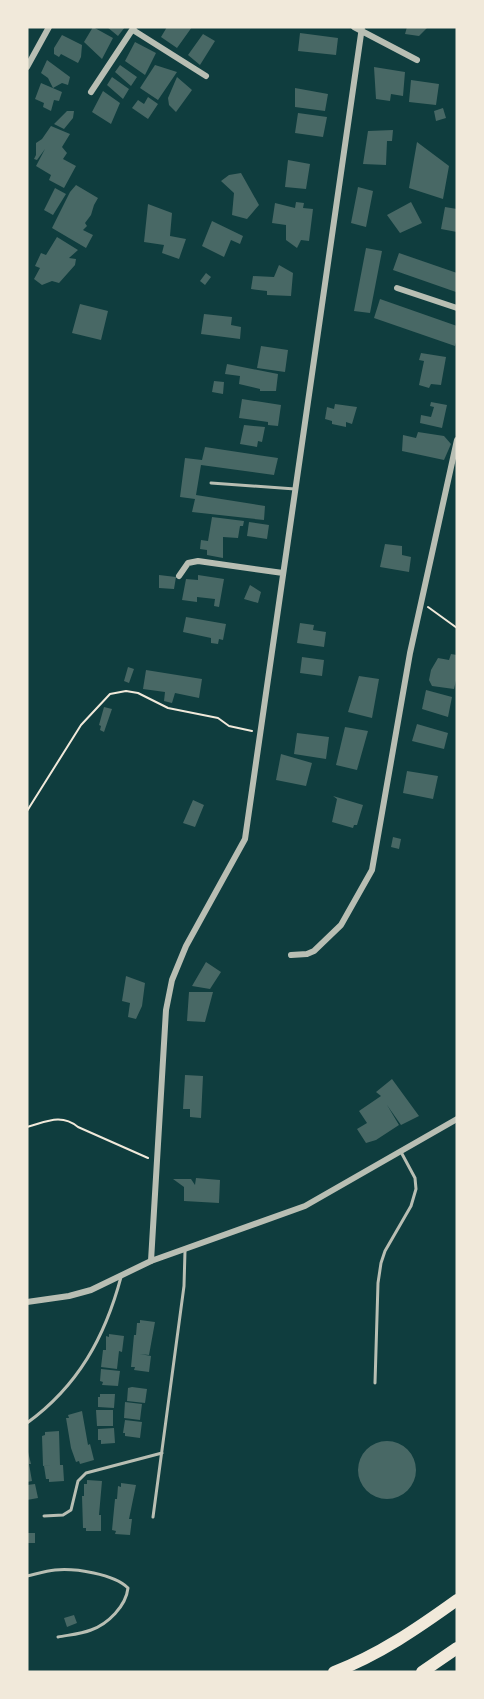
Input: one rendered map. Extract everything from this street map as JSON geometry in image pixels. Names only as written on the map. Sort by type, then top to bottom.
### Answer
[{"type":"highway","points":[[334,1672],[366,1659],[385,1648],[422,1626],[457,1600]]},
{"type":"highway","points":[[422,1672],[457,1648]]},
{"type":"street","points":[[27,67],[49,27]]},
{"type":"street","points":[[354,27],[417,60]]},
{"type":"street","points":[[91,92],[134,29],[206,76]]},
{"type":"street","points":[[151,1261],[166,1010],[172,980],[186,946],[245,839],[362,30]]},
{"type":"street","points":[[397,288],[457,308]]},
{"type":"street","points":[[291,955],[314,951],[341,925],[372,870],[410,652],[457,440]]},
{"type":"street","points":[[179,576],[188,563],[198,561],[283,573]]},
{"type":"street","points":[[27,1302],[69,1296],[121,1277],[151,1261],[305,1206],[457,1119]]},
{"type":"lane","points":[[211,483],[295,489]]},
{"type":"lane","points":[[375,1383],[378,1284],[381,1263],[385,1251],[411,1206],[416,1189],[415,1178],[401,1152]]},
{"type":"lane","points":[[153,1517],[184,1286],[185,1250]]},
{"type":"lane","points":[[27,1423],[62,1394],[81,1370],[104,1329],[121,1277]]},
{"type":"lane","points":[[44,1516],[63,1515],[70,1510],[78,1481],[86,1473],[162,1453]]},
{"type":"lane","points":[[27,1576],[56,1570],[87,1571],[122,1583],[128,1588],[124,1602],[104,1623],[90,1631],[58,1637]]},
{"type":"path","points":[[422,602],[457,628]]},
{"type":"path","points":[[27,811],[81,725],[110,694],[126,691],[138,693],[168,708],[218,718],[229,726],[260,733]]},
{"type":"path","points":[[27,1127],[54,1119],[71,1120],[78,1127],[156,1162]]},
{"type":"building","points":[[93,27],[113,38],[102,59],[84,42]]},
{"type":"building","points":[[107,27],[125,27],[118,36]]},
{"type":"building","points":[[167,27],[192,27],[177,48],[161,37]]},
{"type":"building","points":[[407,27],[427,28],[419,36],[405,34]]},
{"type":"building","points":[[300,33],[338,38],[336,55],[298,51]]},
{"type":"building","points":[[203,34],[215,41],[200,65],[188,55]]},
{"type":"building","points":[[62,35],[82,45],[78,63],[61,54],[59,57],[54,54],[54,48]]},
{"type":"building","points":[[135,42],[156,53],[145,75],[125,61]]},
{"type":"building","points":[[47,60],[70,77],[68,85],[62,83],[53,88],[48,78],[41,73]]},
{"type":"building","points":[[120,65],[137,77],[131,86],[115,72]]},
{"type":"building","points":[[155,65],[177,72],[158,100],[140,88]]},
{"type":"building","points":[[374,67],[405,72],[403,96],[391,94],[390,101],[376,99]]},
{"type":"building","points":[[112,77],[129,89],[123,99],[107,85]]},
{"type":"building","points":[[177,77],[192,90],[176,112],[169,105],[168,98]]},
{"type":"building","points":[[411,80],[439,84],[436,105],[409,102]]},
{"type":"building","points":[[41,83],[62,92],[59,101],[54,100],[51,111],[43,107],[44,103],[35,99]]},
{"type":"building","points":[[295,88],[328,94],[325,111],[295,107]]},
{"type":"building","points":[[103,91],[120,103],[111,124],[92,112]]},
{"type":"building","points":[[148,97],[158,104],[148,119],[132,108],[138,100],[144,104]]},
{"type":"building","points":[[443,108],[446,118],[436,121],[434,111]]},
{"type":"building","points":[[67,111],[74,111],[73,118],[64,129],[54,124]]},
{"type":"building","points":[[298,113],[327,117],[323,137],[295,133]]},
{"type":"building","points":[[51,126],[70,134],[62,147],[67,153],[63,159],[76,166],[64,188],[49,180],[51,175],[36,166],[45,149],[37,160],[34,159],[36,143],[42,139]]},
{"type":"building","points":[[393,130],[392,141],[387,141],[386,165],[363,164],[368,131]]},
{"type":"building","points":[[417,142],[449,166],[443,199],[409,188]]},
{"type":"building","points":[[288,160],[310,164],[306,189],[285,187]]},
{"type":"building","points":[[241,173],[259,205],[247,219],[232,215],[234,193],[221,181],[229,175]]},
{"type":"building","points":[[76,185],[98,198],[85,223],[87,226],[83,230],[93,235],[86,248],[52,228],[70,192]]},
{"type":"building","points":[[358,187],[373,191],[366,227],[351,223]]},
{"type":"building","points":[[55,188],[66,194],[53,215],[44,210]]},
{"type":"building","points":[[296,202],[304,203],[303,208],[313,209],[309,241],[301,240],[297,248],[286,240],[286,225],[272,223],[275,203],[295,208]]},
{"type":"building","points":[[411,202],[422,223],[400,233],[387,215]]},
{"type":"building","points":[[148,204],[172,213],[170,236],[186,239],[179,259],[162,253],[164,245],[144,242]]},
{"type":"building","points":[[445,207],[457,209],[457,232],[441,229]]},
{"type":"building","points":[[212,221],[243,236],[240,244],[231,240],[224,257],[202,246]]},
{"type":"building","points":[[57,237],[78,250],[69,258],[76,259],[75,265],[59,283],[52,281],[42,285],[34,279],[40,268],[35,266],[41,253],[46,255]]},
{"type":"building","points":[[366,248],[382,251],[370,313],[354,311]]},
{"type":"building","points":[[399,253],[457,273],[456,292],[393,270]]},
{"type":"building","points":[[279,265],[293,273],[291,296],[267,295],[267,291],[251,289],[253,276],[274,277]]},
{"type":"building","points":[[206,273],[211,277],[205,285],[200,281]]},
{"type":"building","points":[[380,299],[457,326],[455,346],[374,318]]},
{"type":"building","points":[[80,304],[108,311],[101,340],[72,333]]},
{"type":"building","points":[[204,314],[232,317],[231,325],[241,327],[240,339],[201,334]]},
{"type":"building","points":[[261,346],[288,350],[285,372],[257,368]]},
{"type":"building","points":[[421,353],[446,357],[441,385],[431,384],[429,388],[419,385],[424,361],[419,360]]},
{"type":"building","points":[[227,364],[278,374],[276,391],[260,391],[260,389],[239,384],[240,376],[225,374]]},
{"type":"building","points":[[214,381],[224,382],[223,394],[212,392]]},
{"type":"building","points":[[242,399],[281,405],[278,426],[268,425],[268,422],[239,418]]},
{"type":"building","points":[[431,402],[447,405],[442,428],[420,423],[421,415],[431,417],[434,407],[430,406]]},
{"type":"building","points":[[335,404],[357,407],[352,424],[346,422],[346,427],[332,424],[332,421],[325,419],[327,407],[334,409]]},
{"type":"building","points":[[244,425],[265,427],[262,442],[258,441],[257,447],[240,444]]},
{"type":"building","points":[[418,432],[444,436],[451,444],[444,460],[402,451],[403,435],[416,438]]},
{"type":"building","points":[[205,447],[278,458],[274,475],[201,465],[196,495],[265,506],[264,520],[192,512],[195,499],[180,497],[185,458],[202,460]]},
{"type":"building","points":[[212,517],[244,521],[243,526],[240,526],[238,538],[223,537],[223,558],[207,555],[207,550],[200,549],[201,540],[208,541]]},
{"type":"building","points":[[249,522],[269,525],[267,539],[247,536]]},
{"type":"building","points":[[385,544],[402,546],[402,555],[411,557],[409,572],[380,567]]},
{"type":"building","points":[[159,575],[176,577],[174,589],[159,588]]},
{"type":"building","points":[[198,575],[224,579],[219,607],[214,606],[215,599],[197,597],[197,602],[182,600],[186,579],[198,580]]},
{"type":"building","points":[[250,585],[261,592],[258,603],[244,599]]},
{"type":"building","points":[[186,617],[226,624],[223,640],[219,639],[218,644],[211,643],[211,638],[183,632]]},
{"type":"building","points":[[300,623],[314,625],[313,630],[326,632],[324,647],[297,643]]},
{"type":"building","points":[[451,654],[457,655],[457,676],[454,689],[432,686],[429,680],[431,670],[438,658],[449,660]]},
{"type":"building","points":[[302,657],[324,660],[322,676],[300,673]]},
{"type":"building","points":[[128,667],[134,669],[129,683],[124,681]]},
{"type":"building","points":[[146,670],[202,679],[199,698],[175,693],[172,703],[164,701],[165,692],[143,689]]},
{"type":"building","points":[[359,676],[379,679],[372,718],[348,712]]},
{"type":"building","points":[[426,690],[452,697],[448,717],[422,709]]},
{"type":"building","points":[[104,707],[112,709],[104,732],[100,730],[99,725]]},
{"type":"building","points":[[417,724],[448,733],[444,749],[412,741]]},
{"type":"building","points":[[345,727],[368,731],[357,770],[336,765]]},
{"type":"building","points":[[297,733],[329,737],[326,759],[294,754]]},
{"type":"building","points":[[281,754],[312,763],[306,786],[276,780]]},
{"type":"building","points":[[407,771],[438,776],[433,799],[403,793]]},
{"type":"building","points":[[333,796],[363,805],[357,825],[353,828],[332,822],[337,799]]},
{"type":"building","points":[[193,800],[204,805],[195,827],[183,823]]},
{"type":"building","points":[[393,837],[401,839],[399,849],[391,847]]},
{"type":"building","points":[[206,962],[221,972],[210,989],[192,986]]},
{"type":"building","points":[[126,976],[145,983],[142,1006],[136,1019],[128,1017],[130,1003],[122,1001]]},
{"type":"building","points":[[189,992],[213,992],[205,1022],[187,1021]]},
{"type":"building","points":[[185,1075],[203,1076],[201,1118],[190,1117],[190,1109],[183,1109]]},
{"type":"building","points":[[392,1079],[419,1116],[401,1125],[387,1105],[399,1125],[376,1140],[366,1143],[357,1129],[367,1123],[359,1111],[381,1096],[376,1092]]},
{"type":"building","points":[[196,1178],[220,1180],[219,1203],[184,1201],[184,1187],[173,1179],[191,1179],[195,1185]]},
{"type":"building","points":[[140,1320],[155,1322],[149,1355],[140,1354],[151,1356],[149,1372],[134,1370],[135,1367],[131,1367],[134,1335],[136,1335],[137,1323],[140,1323]]},
{"type":"building","points":[[109,1334],[124,1336],[117,1369],[101,1367],[103,1350],[106,1350],[106,1336],[109,1337]]},
{"type":"building","points":[[101,1369],[120,1371],[118,1386],[102,1385]]},
{"type":"building","points":[[128,1388],[147,1389],[145,1403],[127,1401]]},
{"type":"building","points":[[100,1394],[115,1394],[114,1408],[98,1407]]},
{"type":"building","points":[[125,1402],[142,1404],[140,1420],[124,1418]]},
{"type":"building","points":[[96,1410],[113,1410],[113,1426],[97,1426]]},
{"type":"building","points":[[82,1411],[88,1445],[90,1444],[94,1460],[80,1464],[79,1461],[76,1462],[71,1448],[66,1418],[69,1418],[68,1415]]},
{"type":"building","points":[[125,1420],[142,1422],[140,1438],[125,1436],[123,1433]]},
{"type":"building","points":[[114,1428],[115,1443],[101,1444],[101,1440],[98,1440],[98,1429]]},
{"type":"building","points":[[59,1431],[60,1465],[63,1465],[64,1481],[49,1482],[49,1479],[46,1479],[44,1466],[53,1465],[43,1466],[42,1436],[45,1432]]},
{"type":"building","points":[[387,1441],[398,1443],[411,1454],[416,1470],[414,1481],[403,1494],[387,1499],[376,1497],[363,1486],[358,1470],[360,1459],[371,1446]]},
{"type":"building","points":[[27,1448],[32,1481],[27,1482]]},
{"type":"building","points":[[87,1480],[102,1481],[99,1515],[101,1515],[101,1531],[86,1531],[86,1528],[83,1528],[82,1496],[84,1496],[84,1484],[87,1484]]},
{"type":"building","points":[[121,1483],[136,1485],[129,1519],[132,1519],[130,1535],[115,1534],[116,1531],[112,1530],[115,1499],[117,1499],[118,1486],[121,1487]]},
{"type":"building","points":[[35,1484],[38,1498],[27,1500],[27,1485]]},
{"type":"building","points":[[27,1533],[35,1533],[35,1543],[27,1543]]},
{"type":"building","points":[[74,1615],[77,1623],[67,1627],[64,1618]]}]
